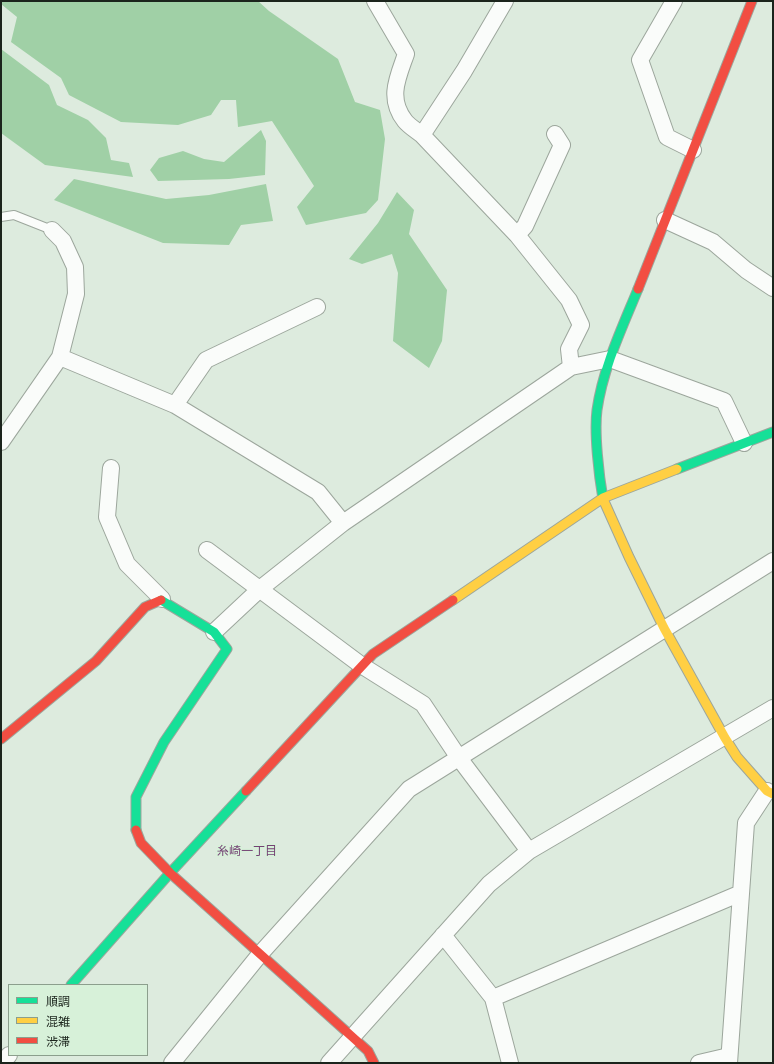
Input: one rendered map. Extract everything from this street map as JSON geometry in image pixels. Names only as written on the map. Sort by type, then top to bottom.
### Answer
[{"type":"street","points":[[375,1],[406,54],[395,86],[395,101],[405,121],[422,135],[517,235],[569,300],[580,325],[569,349],[572,367]]},
{"type":"street","points":[[422,135],[464,71],[505,1]]},
{"type":"street","points":[[674,1],[640,60],[667,137],[693,150]]},
{"type":"street","points":[[699,1063],[729,1059],[746,823],[770,792],[737,757],[724,738],[664,628],[629,557],[603,498],[598,462],[597,411],[610,359],[752,1]]},
{"type":"street","points":[[517,235],[525,226],[562,145],[554,134]]},
{"type":"street","points":[[664,220],[713,242],[746,270],[773,288]]},
{"type":"street","points":[[1,442],[60,357],[76,294],[75,267],[63,241],[52,230]]},
{"type":"street","points":[[176,405],[206,360],[317,307]]},
{"type":"street","points":[[60,357],[176,405],[318,492],[343,523]]},
{"type":"street","points":[[214,632],[261,588],[343,523],[572,367],[610,359],[724,401],[744,443]]},
{"type":"street","points":[[72,984],[170,872],[373,654],[603,498],[773,432]]},
{"type":"street","points":[[111,468],[107,517],[127,564],[162,599],[214,632],[227,649],[164,742],[136,797],[135,826],[141,843],[170,872],[368,1051],[374,1063]]},
{"type":"street","points":[[207,550],[261,588],[361,666],[423,704],[458,758],[529,851]]},
{"type":"street","points":[[172,1063],[261,953],[409,789],[773,561]]},
{"type":"street","points":[[1,739],[96,661],[145,607],[162,599]]},
{"type":"street","points":[[329,1063],[489,884],[529,851],[773,708]]},
{"type":"street","points":[[493,998],[741,893]]},
{"type":"street","points":[[443,935],[493,998],[510,1063]]},
{"type":"lane","points":[[1,217],[14,215],[52,230]]},
{"type":"green space","points":[[1,1],[258,1],[269,11],[338,59],[355,102],[380,110],[385,139],[378,200],[366,213],[306,225],[297,207],[314,186],[272,121],[238,127],[236,100],[221,100],[211,115],[178,125],[121,122],[69,95],[61,78],[11,42],[17,17],[1,4]]},
{"type":"green space","points":[[1,49],[49,85],[57,105],[88,120],[106,138],[111,160],[129,163],[133,177],[45,165],[1,133]]},
{"type":"green space","points":[[261,130],[266,141],[265,175],[229,179],[158,181],[150,170],[159,158],[183,151],[204,159],[224,162]]},
{"type":"green space","points":[[74,179],[166,199],[209,195],[266,184],[273,221],[241,225],[229,245],[163,243],[54,200]]},
{"type":"green space","points":[[397,192],[414,210],[409,234],[447,290],[442,341],[429,368],[393,341],[398,273],[392,254],[362,264],[349,259],[378,223]]},
{"type":"traffic: fast","points":[[603,499],[597,442],[597,410],[608,364],[638,289]]},
{"type":"traffic: fast","points":[[677,469],[773,432]]},
{"type":"traffic: fast","points":[[136,830],[136,797],[164,742],[227,649],[214,632],[161,600]]},
{"type":"traffic: fast","points":[[72,984],[170,873],[246,791]]},
{"type":"traffic: slow","points":[[453,600],[603,498],[677,469]]},
{"type":"traffic: slow","points":[[603,499],[629,557],[664,628],[725,738],[737,757],[767,791],[773,794]]},
{"type":"traffic: jam","points":[[638,289],[752,1]]},
{"type":"traffic: jam","points":[[1,739],[96,661],[145,607],[161,600]]},
{"type":"traffic: jam","points":[[246,791],[373,654],[453,600]]},
{"type":"traffic: jam","points":[[136,830],[141,843],[170,873],[368,1051],[374,1063]]},
{"type":"district","name":"糸崎一丁目","points":[[247,852]]}]
